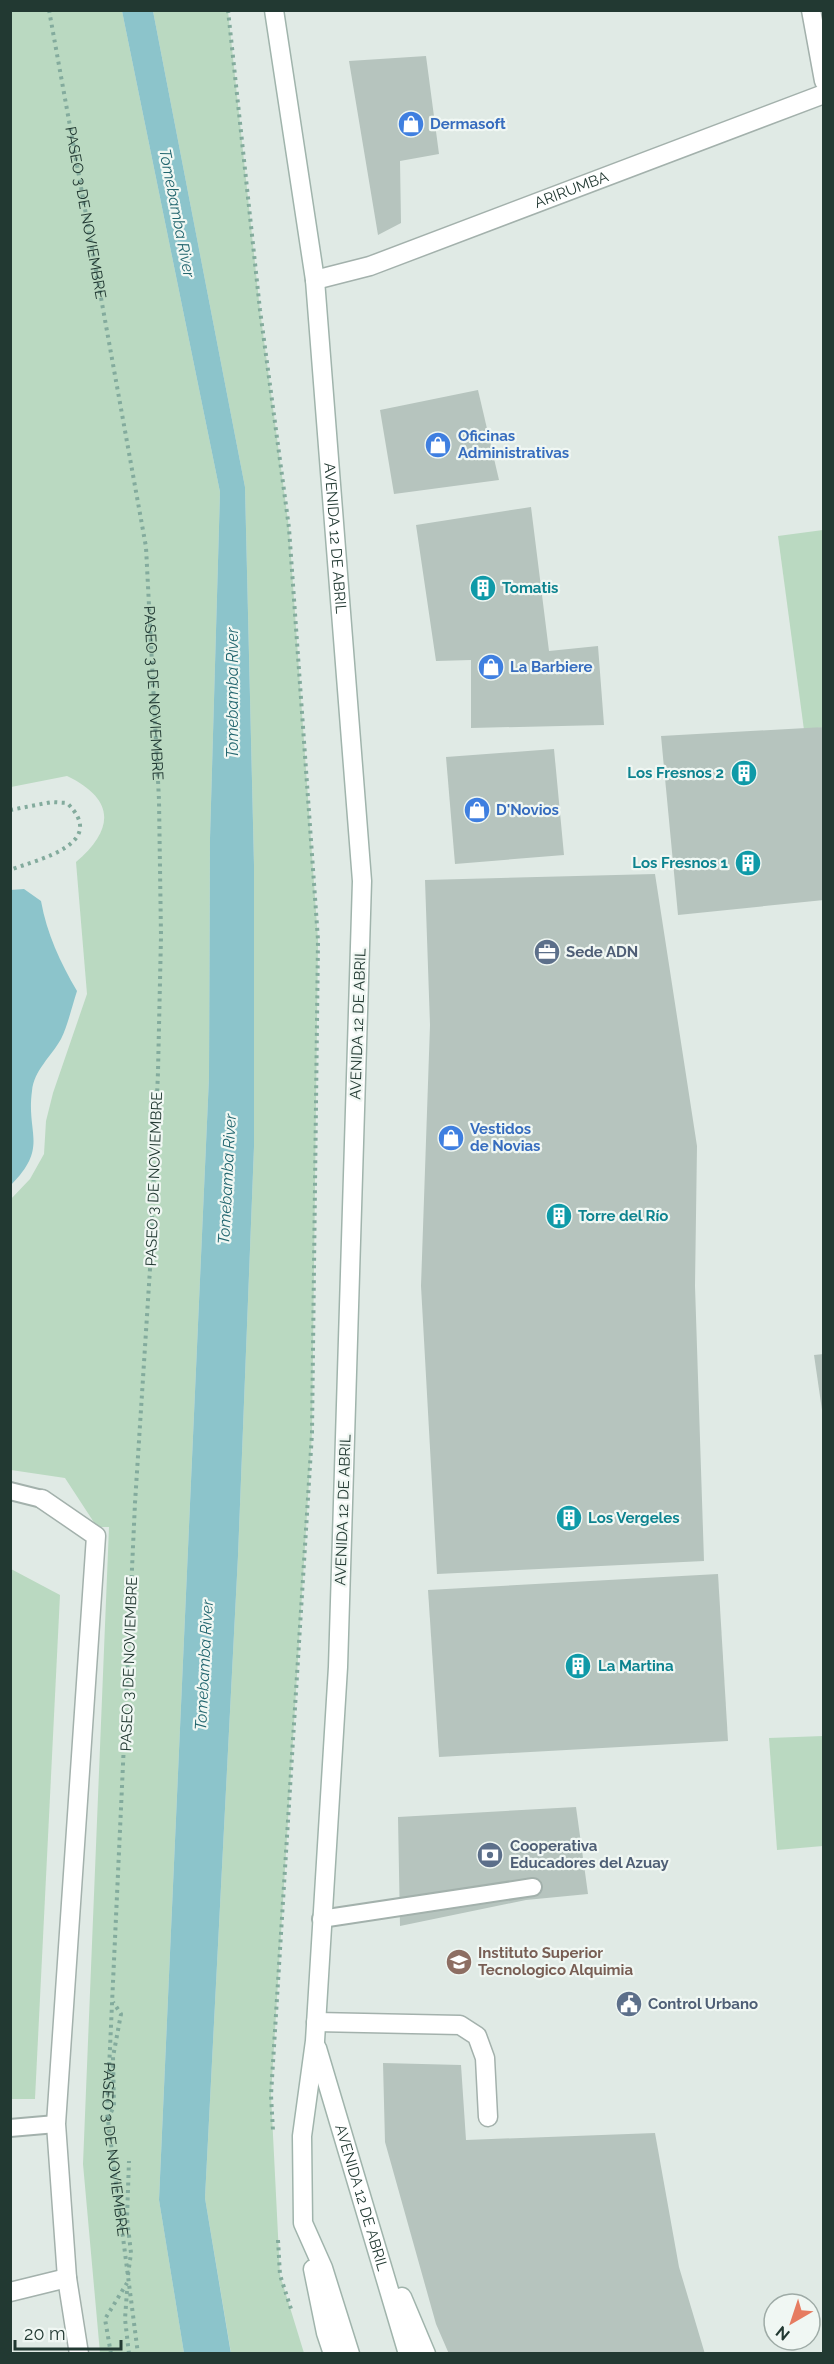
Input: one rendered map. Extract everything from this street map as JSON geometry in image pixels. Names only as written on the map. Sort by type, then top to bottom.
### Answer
[{"type":"main road","name":"AVENIDA 12 DE ABRIL","points":[[274,10],[315,280],[362,881],[338,1667],[315,2041],[302,2136],[303,2223],[323,2268],[350,2354]]},
{"type":"main road","points":[[812,10],[824,81]]},
{"type":"main road","name":"ARIRUMBA","points":[[315,280],[370,266],[824,94]]},
{"type":"main road","points":[[42,1499],[96,1536],[56,2124],[67,2278],[79,2354]]},
{"type":"main road","points":[[316,2022],[460,2025],[477,2036],[485,2058],[488,2117]]},
{"type":"main road","name":"AVENIDA 12 DE ABRIL","points":[[315,2041],[408,2354]]},
{"type":"main road","points":[[303,2223],[326,2333],[333,2354]]},
{"type":"main road","points":[[370,2225],[426,2354]]},
{"type":"main road","points":[[10,2292],[67,2278]]},
{"type":"lane","points":[[10,1491],[42,1499]]},
{"type":"lane","points":[[321,1919],[533,1887]]},
{"type":"lane","points":[[10,2128],[56,2124]]},
{"type":"path","name":"PASEO 3 DE NOVIEMBRE","points":[[49,10],[146,547],[159,800],[161,936],[158,1072],[150,1269],[135,1503],[108,2120],[127,2283],[138,2354]]},
{"type":"path","points":[[228,10],[259,299],[289,528],[318,940],[312,1433],[271,2095],[273,2140]]},
{"type":"path","points":[[10,810],[52,802],[67,803],[76,813],[81,824],[79,833],[73,842],[62,851],[10,870]]},
{"type":"path","points":[[108,2120],[114,2106],[114,2057],[121,2013],[113,2002]]},
{"type":"path","points":[[129,2161],[127,2218],[131,2253],[125,2319],[129,2354]]},
{"type":"path","points":[[278,2230],[280,2275],[294,2320]]},
{"type":"path","points":[[111,2354],[105,2319],[127,2283]]},
{"type":"green space","points":[[11,11],[122,11],[220,492],[210,838],[209,1077],[159,2200],[184,2353],[100,2353],[83,2164],[109,1527],[97,1527],[65,1478],[11,1470],[11,1199],[30,1179],[44,1154],[46,1121],[53,1093],[87,994],[76,862],[98,838],[103,826],[104,815],[94,794],[67,776],[11,787]]},
{"type":"green space","points":[[153,11],[228,11],[260,310],[289,528],[318,940],[312,1433],[271,2095],[280,2275],[304,2353],[231,2353],[205,2198],[238,1556],[254,1147],[254,865],[245,487]]},
{"type":"green space","points":[[823,530],[823,727],[804,730],[778,536]]},
{"type":"green space","points":[[11,1569],[60,1595],[35,2099],[10,2099]]},
{"type":"green space","points":[[823,1736],[823,1846],[777,1850],[769,1738]]},
{"type":"water","name":"Tomebamba River","points":[[122,11],[153,11],[245,487],[254,865],[254,1147],[238,1556],[205,2198],[231,2354],[184,2353],[159,2200],[209,1077],[210,838],[220,492]]},
{"type":"water","points":[[24,889],[41,901],[55,948],[77,991],[61,1039],[39,1070],[33,1083],[31,1106],[33,1150],[23,1172],[11,1185],[10,890]]},
{"type":"building","points":[[426,56],[439,154],[400,161],[401,223],[378,235],[349,61]]},
{"type":"building","name":"Oficinas Administrativas","points":[[478,390],[499,480],[394,494],[380,410]]},
{"type":"building","name":"Tomatis","points":[[531,507],[549,651],[598,646],[604,725],[471,728],[471,660],[436,661],[416,525]]},
{"type":"building","points":[[824,727],[824,900],[678,915],[661,736]]},
{"type":"building","points":[[554,749],[564,855],[455,864],[446,757]]},
{"type":"building","points":[[655,874],[697,1146],[695,1286],[704,1561],[437,1574],[421,1286],[430,1025],[425,880]]},
{"type":"building","points":[[824,1354],[824,1410],[822,1410],[814,1355]]},
{"type":"building","name":"La Martina","points":[[718,1574],[728,1741],[439,1757],[428,1590]]},
{"type":"building","name":"Cooperativa Educadores del Azuay","points":[[576,1807],[588,1894],[526,1900],[400,1926],[398,1817]]},
{"type":"building","points":[[383,2063],[461,2065],[466,2140],[655,2133],[679,2267],[705,2354],[449,2354],[436,2324],[385,2142]]},
{"type":"place","name":"Dermasoft","points":[[411,124]]},
{"type":"place","name":"Oficinas Administrativas","points":[[438,445]]},
{"type":"place","name":"Tomatis","points":[[483,588]]},
{"type":"place","name":"La Barbiere","points":[[491,667]]},
{"type":"place","name":"Los Fresnos 2","points":[[744,773]]},
{"type":"place","name":"D'Novios","points":[[477,810]]},
{"type":"place","name":"Los Fresnos 1","points":[[748,863]]},
{"type":"place","name":"Sede ADN","points":[[547,952]]},
{"type":"place","name":"Vestidos de Novias","points":[[451,1138]]},
{"type":"place","name":"Torre del Río","points":[[559,1216]]},
{"type":"place","name":"Los Vergeles","points":[[569,1518]]},
{"type":"place","name":"La Martina","points":[[578,1666]]},
{"type":"place","name":"Cooperativa Educadores del Azuay","points":[[490,1855]]},
{"type":"place","name":"Instituto Superior Tecnologico Alquimia","points":[[459,1962]]},
{"type":"place","name":"Control Urbano","points":[[629,2004]]}]
